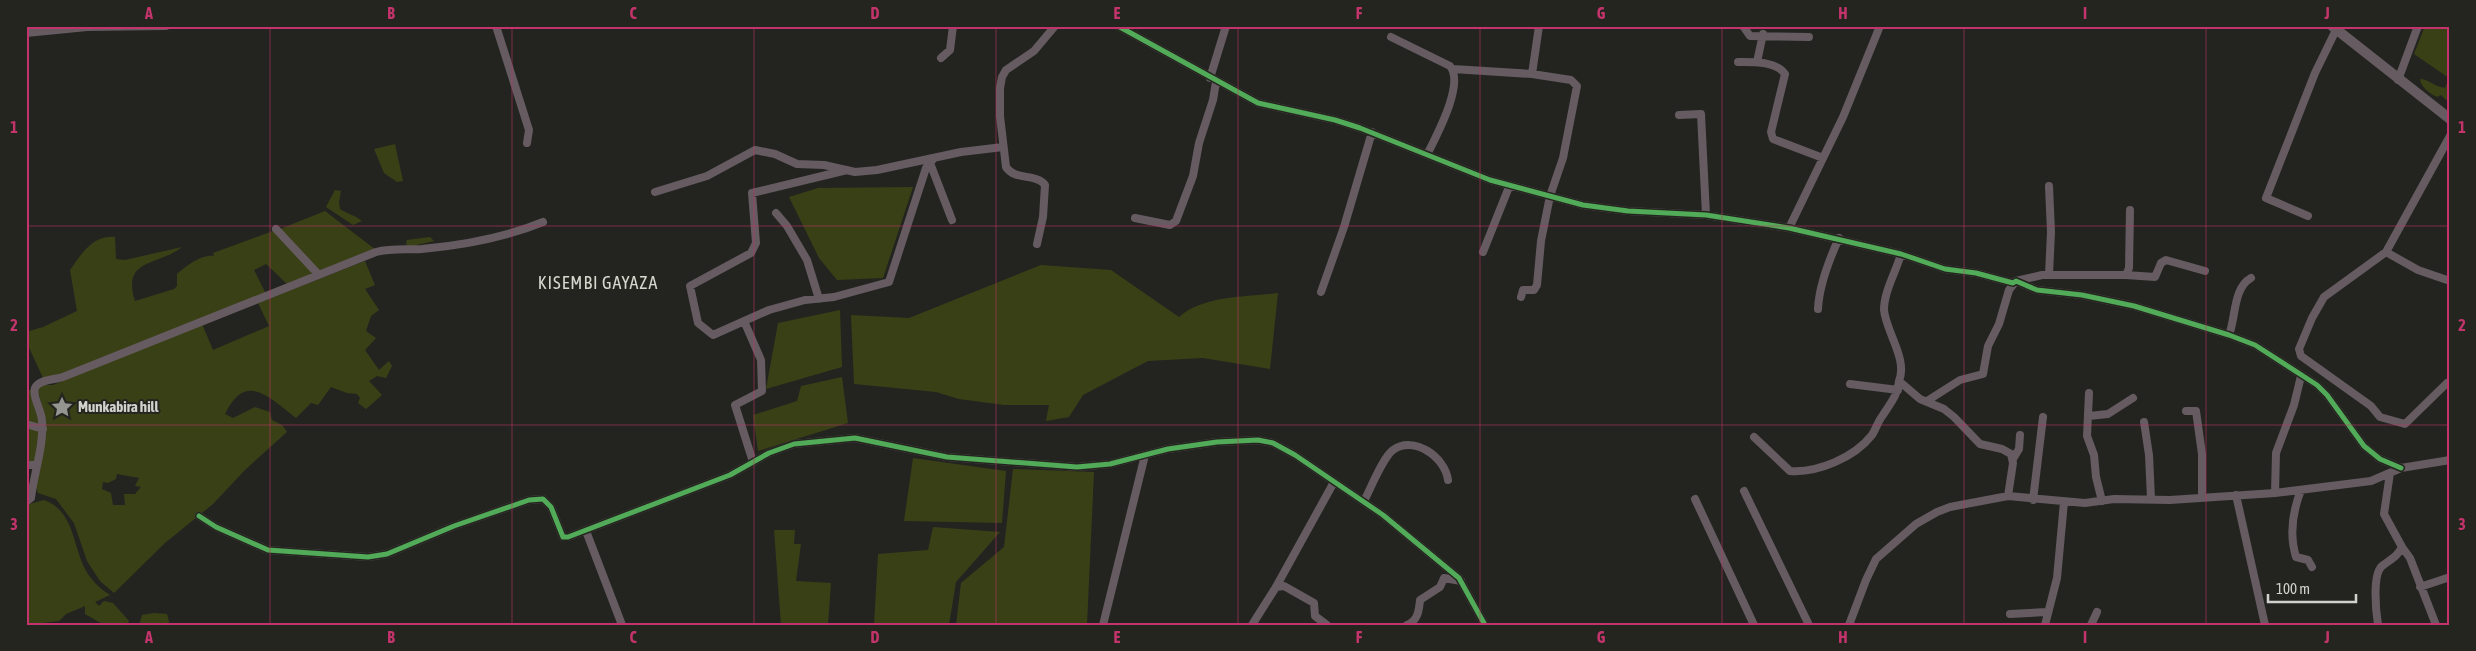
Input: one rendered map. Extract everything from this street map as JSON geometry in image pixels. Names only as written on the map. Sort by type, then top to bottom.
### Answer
[{"type":"main road","points":[[2334,28],[2450,119]]},
{"type":"street","points":[[26,31],[33,26]]},
{"type":"street","points":[[26,31],[87,27],[166,26]]},
{"type":"street","points":[[496,26],[529,130],[527,143]]},
{"type":"street","points":[[941,58],[950,50],[953,26]]},
{"type":"street","points":[[1037,244],[1043,217],[1045,185],[1040,180],[1009,171],[1005,164],[1000,88],[1002,77],[1006,70],[1034,51],[1054,26]]},
{"type":"street","points":[[1118,26],[1173,55],[1213,80],[1258,103],[1335,120],[1372,132],[1509,187],[1583,205],[1612,209],[1706,215],[1789,228],[1839,238],[1901,254],[1945,269],[2013,283],[2049,275],[2155,277],[2161,263],[2166,260],[2206,272]]},
{"type":"street","points":[[1135,218],[1170,225],[1176,221],[1193,176],[1199,143],[1213,100],[1213,80],[1226,26]]},
{"type":"street","points":[[1532,74],[1538,26]]},
{"type":"street","points":[[1743,26],[1750,36],[1763,34],[1809,37]]},
{"type":"street","points":[[1789,228],[1843,117],[1880,26]]},
{"type":"street","points":[[2398,80],[2418,26]]},
{"type":"street","points":[[2308,216],[2266,198],[2334,28]]},
{"type":"street","points":[[1757,62],[1763,34]]},
{"type":"street","points":[[1391,37],[1443,62],[1453,69],[1532,74],[1571,80],[1578,86],[1563,158],[1550,196],[1537,286],[1534,290],[1523,290],[1521,297]]},
{"type":"street","points":[[1738,62],[1757,62],[1781,68],[1786,74],[1771,132],[1773,138],[1823,158]]},
{"type":"street","points":[[1427,155],[1453,92],[1455,82],[1453,69]]},
{"type":"street","points":[[1679,115],[1701,114],[1706,215]]},
{"type":"street","points":[[1321,292],[1344,227],[1372,132]]},
{"type":"street","points":[[2447,383],[2404,424],[2396,423],[2380,417],[2371,406],[2301,356],[2301,343],[2324,297],[2386,252],[2450,136]]},
{"type":"street","points":[[655,192],[707,176],[755,150],[775,154],[797,164],[824,165],[847,170],[877,170],[932,161],[961,152],[1003,147]]},
{"type":"street","points":[[932,161],[952,220]]},
{"type":"street","points":[[847,170],[752,192],[756,243],[751,252],[690,286],[698,323],[713,335],[769,310],[805,300],[834,297],[889,282],[926,168],[932,161]]},
{"type":"street","points":[[2049,186],[2051,232],[2049,275]]},
{"type":"street","points":[[775,196],[776,187]]},
{"type":"street","points":[[1483,252],[1509,187]]},
{"type":"street","points":[[2126,275],[2129,268],[2130,210]]},
{"type":"street","points":[[776,213],[787,226],[806,260],[819,299]]},
{"type":"street","points":[[26,502],[31,498],[42,429],[42,413],[34,393],[36,387],[42,382],[63,377],[311,279],[318,274],[382,251],[470,244],[522,231],[543,222]]},
{"type":"street","points":[[276,229],[318,274]]},
{"type":"street","points":[[1818,309],[1819,295],[1829,261],[1839,238]]},
{"type":"street","points":[[2386,252],[2418,270],[2450,281]]},
{"type":"street","points":[[1754,437],[1790,471],[1813,470],[1836,462],[1870,437],[1898,390],[1899,361],[1886,321],[1884,304],[1901,254]]},
{"type":"street","points":[[2229,335],[2234,321],[2240,289],[2244,282],[2251,278]]},
{"type":"street","points":[[2016,281],[2037,290],[2134,306],[2229,335],[2265,350],[2317,385],[2327,394],[2364,446],[2380,458],[2401,468]]},
{"type":"street","points":[[1927,401],[1950,385],[1983,374],[1988,346],[1999,324],[2009,290],[2016,281]]},
{"type":"street","points":[[744,321],[761,360],[763,370],[762,392],[735,406],[752,462]]},
{"type":"street","points":[[2275,493],[2276,452],[2294,405],[2301,376]]},
{"type":"street","points":[[1899,381],[1915,396],[1954,417],[1980,444],[2002,449],[2013,459]]},
{"type":"street","points":[[1850,384],[1898,390]]},
{"type":"street","points":[[2089,393],[2087,436],[2094,455],[2102,501]]},
{"type":"street","points":[[2089,416],[2108,414],[2133,398]]},
{"type":"street","points":[[2186,411],[2196,411],[2202,454],[2202,497]]},
{"type":"street","points":[[2033,500],[2043,417]]},
{"type":"street","points":[[2144,422],[2149,454],[2151,499]]},
{"type":"street","points":[[26,424],[42,429]]},
{"type":"street","points":[[2008,496],[2013,459],[2017,456],[2020,435]]},
{"type":"street","points":[[199,516],[216,527],[268,550],[368,557],[387,554],[454,526],[529,500],[543,499],[551,507],[563,537],[568,537],[730,475],[781,447],[794,444],[844,438],[870,441],[947,457],[1051,466],[1094,466],[1217,442],[1264,441],[1282,448],[1364,501],[1450,570],[1460,581],[1485,625]]},
{"type":"street","points":[[1364,501],[1376,475],[1384,465],[1389,454],[1400,447],[1420,447],[1428,452],[1447,471],[1448,480]]},
{"type":"street","points":[[1102,625],[1145,455]]},
{"type":"street","points":[[1850,625],[1866,580],[1876,559],[1903,533],[1937,512],[2008,496],[2064,502],[2275,493],[2371,481],[2401,468],[2450,460]]},
{"type":"street","points":[[26,465],[36,465]]},
{"type":"street","points":[[2390,473],[2384,514],[2410,558],[2436,625]]},
{"type":"street","points":[[1252,625],[1276,587],[1334,482]]},
{"type":"street","points":[[2301,490],[2293,511],[2292,542],[2296,557],[2308,560],[2312,567]]},
{"type":"street","points":[[1744,491],[1809,625]]},
{"type":"street","points":[[2236,495],[2264,625]]},
{"type":"street","points":[[1695,500],[1754,625]]},
{"type":"street","points":[[2048,624],[2047,612],[2056,578],[2064,502]]},
{"type":"street","points":[[586,531],[622,625]]},
{"type":"street","points":[[2378,625],[2376,583],[2378,572],[2382,566],[2396,558],[2402,547]]},
{"type":"street","points":[[1407,625],[1412,623],[1418,614],[1420,600],[1440,587],[1450,570]]},
{"type":"street","points":[[2420,587],[2450,577]]},
{"type":"street","points":[[1444,578],[1460,581]]},
{"type":"street","points":[[1276,587],[1284,586],[1314,603],[1315,616],[1327,625]]},
{"type":"street","points":[[2010,614],[2047,612]]},
{"type":"street","points":[[2091,625],[2097,612]]},
{"type":"green space","points":[[2425,26],[2450,26],[2450,91],[2447,92],[2450,97],[2446,100],[2441,95],[2437,97],[2431,94],[2424,87],[2420,79],[2445,88],[2449,78],[2414,54]]},
{"type":"green space","points":[[395,144],[403,181],[397,182],[384,173],[374,149]]},
{"type":"green space","points":[[913,187],[883,278],[837,280],[819,258],[789,197],[818,188]]},
{"type":"green space","points":[[335,190],[341,191],[340,209],[362,221],[353,225],[326,207]]},
{"type":"green space","points":[[325,211],[376,250],[319,271],[280,229]]},
{"type":"green space","points":[[273,231],[312,271],[312,276],[287,284],[266,264],[254,270],[266,294],[56,377],[43,378],[26,341],[26,332],[43,327],[77,311],[70,270],[94,242],[107,237],[115,237],[116,259],[125,260],[182,247],[138,270],[133,277],[132,287],[135,301],[174,289],[177,286],[177,274],[194,261],[214,256],[213,253]]},
{"type":"green space","points":[[430,237],[434,241],[408,247],[406,243],[407,240]]},
{"type":"green space","points":[[365,261],[375,285],[365,289],[379,310],[371,316],[366,331],[376,338],[365,350],[379,370],[389,361],[392,366],[386,378],[377,376],[369,381],[382,395],[366,409],[358,403],[360,398],[357,394],[347,393],[331,387],[318,405],[311,403],[296,418],[276,402],[258,392],[249,391],[241,394],[233,401],[225,414],[233,418],[255,407],[270,412],[272,420],[282,425],[287,432],[245,470],[213,504],[165,543],[114,593],[100,581],[87,561],[74,523],[56,499],[38,493],[36,488],[46,423],[38,390],[42,385],[53,385],[202,324],[213,350],[269,326],[258,303]],"holes":[[[117,474],[139,478],[135,486],[141,487],[135,494],[124,494],[125,505],[113,505],[111,493],[102,489],[103,482],[108,483],[116,479]]]},
{"type":"green space","points":[[1041,265],[1111,270],[1179,317],[1189,310],[1213,301],[1278,293],[1270,369],[1203,358],[1148,361],[1083,395],[1069,417],[1046,421],[1049,405],[1004,405],[959,399],[936,392],[854,384],[851,315],[909,318]]},
{"type":"green space","points":[[840,310],[842,367],[766,389],[778,323]]},
{"type":"green space","points":[[842,377],[848,423],[758,451],[753,415],[797,401],[801,386]]},
{"type":"green space","points":[[26,390],[31,390],[38,406],[41,427],[26,422]]},
{"type":"green space","points":[[26,427],[40,431],[35,463],[26,463]]},
{"type":"green space","points":[[913,458],[1006,471],[1002,523],[904,521]]},
{"type":"green space","points":[[1013,469],[1094,472],[1087,625],[956,625],[961,583],[1004,547]]},
{"type":"green space","points":[[44,500],[61,511],[71,529],[86,571],[102,590],[110,595],[95,602],[99,606],[104,601],[113,603],[129,621],[127,625],[104,625],[85,614],[85,606],[66,614],[59,621],[26,625],[26,505]]},
{"type":"green space","points":[[933,527],[1000,532],[956,582],[949,625],[874,625],[878,554],[928,550]]},
{"type":"green space","points":[[774,530],[795,530],[794,544],[801,544],[796,581],[831,583],[828,625],[781,625]]},
{"type":"green space","points":[[154,613],[167,614],[170,625],[139,625],[142,615]]},
{"type":"cycle path","points":[[1118,26],[1258,103],[1335,120],[1360,128],[1490,180],[1583,205],[1628,211],[1706,215],[1789,228],[1901,254],[1945,269],[1976,273],[2013,283],[2016,281],[2037,290],[2082,295],[2134,306],[2229,335],[2255,345],[2317,385],[2327,395],[2364,446],[2380,459],[2401,468]]},
{"type":"cycle path","points":[[199,516],[216,527],[268,550],[368,557],[387,554],[454,526],[529,500],[543,499],[551,507],[563,537],[568,537],[730,475],[769,453],[794,444],[855,438],[947,457],[1077,467],[1110,464],[1168,449],[1217,442],[1258,440],[1273,443],[1295,455],[1383,515],[1459,578],[1485,625]]},
{"type":"place","name":"Munkabira hill","points":[[62,407]]},
{"type":"district","name":"KISEMBI GAYAZA","points":[[598,283]]}]
